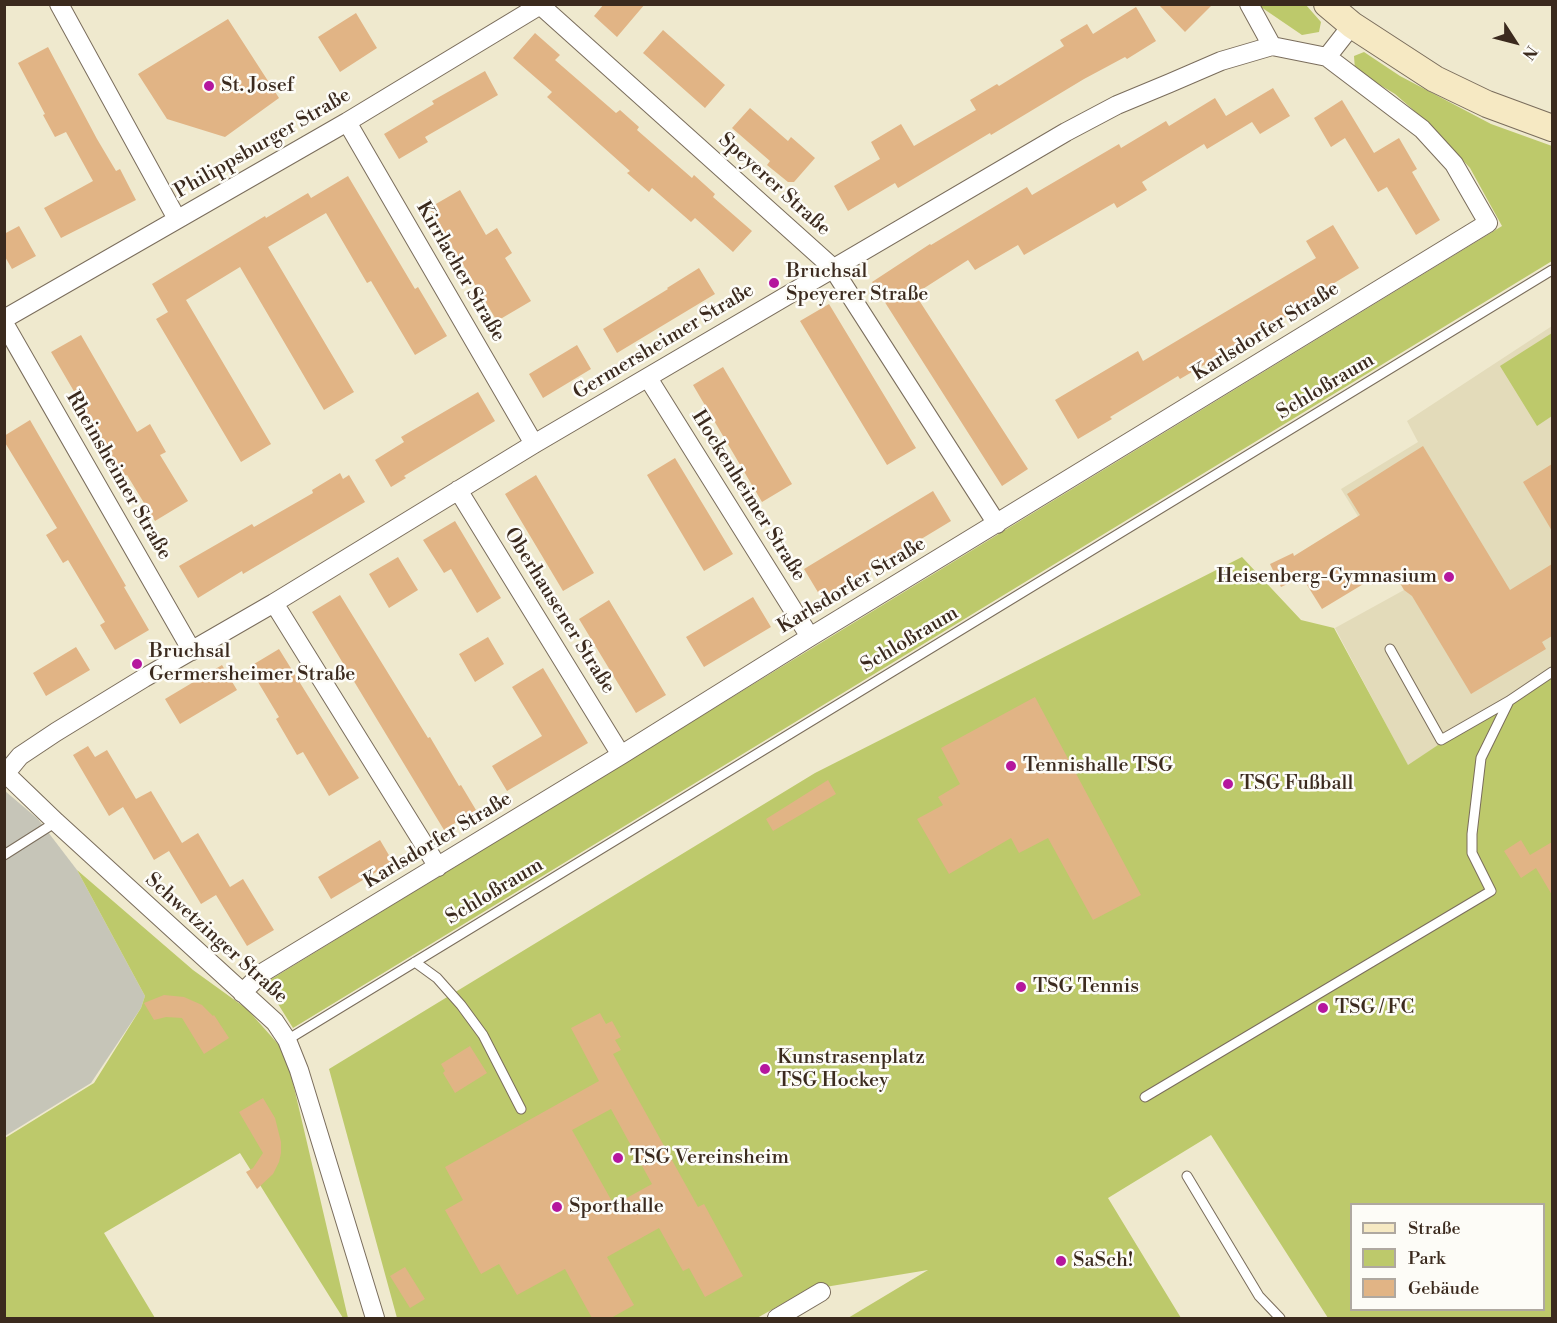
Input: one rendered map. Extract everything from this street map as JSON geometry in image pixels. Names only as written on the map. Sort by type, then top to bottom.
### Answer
[{"type":"main road","points":[[1327,4],[1352,25],[1435,79],[1487,104],[1552,128]]},
{"type":"street","points":[[59,4],[177,219]]},
{"type":"street","points":[[1249,4],[1272,46]]},
{"type":"street","name":"Philippsburger Straße","points":[[4,321],[347,122],[540,5]]},
{"type":"street","name":"Speyerer Straße","points":[[540,5],[832,267],[997,524]]},
{"type":"street","points":[[1327,57],[1352,25]]},
{"type":"street","name":"Germersheimer Straße","points":[[5,773],[20,756],[47,738],[832,267],[1066,132],[1117,105],[1221,61],[1272,46],[1327,57],[1422,129],[1454,164],[1488,222]]},
{"type":"street","name":"Kirrlacher Straße","points":[[347,122],[534,444]]},
{"type":"street","name":"Karlsdorfer Straße","points":[[242,993],[262,973],[1488,222]]},
{"type":"street","name":"Rheinsheimer Straße","points":[[4,321],[192,651]]},
{"type":"street","name":"Hockenheimer Straße","points":[[648,378],[810,637]]},
{"type":"street","name":"Oberhausener Straße","points":[[458,490],[621,755]]},
{"type":"street","points":[[274,603],[438,867]]},
{"type":"street","name":"Schwetzinger Straße","points":[[5,773],[275,1022],[287,1040],[299,1070],[375,1318]]},
{"type":"street","points":[[777,1318],[821,1292]]},
{"type":"lane","name":"Schloßraum","points":[[287,1040],[1552,270]]},
{"type":"lane","points":[[1390,649],[1441,740],[1509,701],[1552,672]]},
{"type":"lane","points":[[1144,1097],[1491,891],[1472,854],[1472,834],[1481,758],[1509,701]]},
{"type":"lane","points":[[4,855],[56,822]]},
{"type":"lane","points":[[415,962],[437,978],[483,1035],[521,1110]]},
{"type":"lane","points":[[1187,1176],[1259,1296],[1280,1318]]},
{"type":"shaded area","points":[[1552,326],[1552,669],[1408,766],[1335,628],[1404,590],[1341,489],[1418,442],[1407,421]]},
{"type":"shaded area","points":[[5,791],[38,819],[77,870],[145,996],[141,1008],[91,1083],[5,1136]]},
{"type":"green space","points":[[1258,5],[1306,5],[1321,22],[1319,32],[1302,35]]},
{"type":"green space","points":[[1364,52],[1400,76],[1491,124],[1552,146],[1552,261],[293,1028],[265,983],[1502,226],[1470,168],[1427,122],[1395,94],[1355,70],[1354,56]]},
{"type":"green space","points":[[1552,333],[1552,416],[1537,426],[1500,366]]},
{"type":"green space","points":[[1242,557],[1301,620],[1334,628],[1408,765],[1552,669],[1552,1318],[1328,1318],[1211,1135],[1108,1198],[1181,1318],[848,1318],[928,1270],[807,1290],[757,1318],[397,1318],[329,1069],[815,773]]},
{"type":"green space","points":[[77,870],[193,970],[247,1009],[286,1053],[348,1318],[343,1318],[240,1153],[104,1233],[155,1318],[5,1318],[5,1138],[94,1083],[141,1008],[145,996]]},
{"type":"building","points":[[604,4],[645,4],[617,37],[594,16]]},
{"type":"building","points":[[1158,4],[1213,4],[1185,32]]},
{"type":"building","points":[[1136,7],[1156,41],[1127,59],[1125,57],[1084,79],[898,188],[895,183],[848,211],[834,186],[880,159],[871,142],[901,124],[914,146],[976,110],[970,100],[997,84],[999,86],[1064,46],[1060,40],[1087,24],[1093,34]]},
{"type":"building","points":[[356,13],[377,48],[340,72],[318,37]]},
{"type":"building","name":"St. Josef","points":[[228,19],[279,98],[225,137],[167,119],[138,74]]},
{"type":"building","points":[[663,30],[725,85],[705,108],[643,53]]},
{"type":"building","points":[[535,33],[560,55],[555,60],[616,113],[620,110],[639,127],[637,130],[692,178],[694,175],[715,194],[713,197],[752,231],[733,252],[695,218],[691,222],[652,188],[649,192],[627,173],[630,171],[547,97],[552,92],[513,58]]},
{"type":"building","points":[[48,47],[97,139],[116,171],[120,169],[136,200],[61,238],[44,208],[93,181],[66,132],[55,137],[18,63]]},
{"type":"building","points":[[485,71],[498,95],[425,137],[428,142],[399,159],[384,134],[434,104],[432,101]]},
{"type":"building","points":[[1273,88],[1290,116],[1260,134],[1252,122],[1207,149],[1204,144],[1142,182],[1147,190],[1117,208],[1114,203],[1024,255],[1018,245],[975,270],[968,260],[915,294],[1028,469],[1002,486],[872,282],[930,244],[1027,187],[1032,195],[1119,144],[1121,148],[1166,121],[1169,126],[1215,98],[1226,116]]},
{"type":"building","points":[[1342,100],[1374,153],[1399,138],[1417,169],[1412,172],[1440,220],[1416,235],[1387,187],[1378,192],[1345,138],[1331,147],[1314,118]]},
{"type":"building","points":[[750,108],[788,141],[791,137],[815,158],[794,182],[788,182],[767,165],[770,161],[732,128]]},
{"type":"building","points":[[348,176],[415,289],[418,287],[447,336],[415,355],[371,281],[367,283],[326,213],[268,247],[354,392],[324,410],[240,267],[186,300],[271,444],[241,462],[156,319],[168,312],[152,284],[265,216],[266,218],[308,193],[311,198]]},
{"type":"building","points":[[460,190],[486,235],[497,228],[512,253],[505,258],[531,301],[497,321],[429,208]]},
{"type":"building","points":[[1333,225],[1359,268],[1308,299],[1310,303],[1180,379],[1178,376],[1078,439],[1055,400],[1138,351],[1143,361],[1316,258],[1306,241]]},
{"type":"building","points":[[19,226],[36,256],[12,269],[4,255],[4,234]]},
{"type":"building","points":[[699,268],[715,294],[617,353],[603,329]]},
{"type":"building","points":[[829,304],[916,448],[887,465],[800,321]]},
{"type":"building","points":[[81,335],[137,432],[150,424],[166,452],[160,455],[188,501],[155,521],[127,475],[124,477],[51,352]]},
{"type":"building","points":[[577,345],[591,369],[543,398],[529,374]]},
{"type":"building","points":[[723,367],[792,484],[762,502],[693,385]]},
{"type":"building","points":[[478,392],[495,421],[404,476],[406,478],[391,487],[375,460],[404,442],[401,437]]},
{"type":"building","points":[[30,420],[149,630],[115,650],[100,625],[105,622],[68,560],[63,563],[46,535],[57,528],[4,441],[4,436]]},
{"type":"building","name":"Heisenberg-Gymnasium","points":[[1423,446],[1510,590],[1552,564],[1552,636],[1542,642],[1546,649],[1471,694],[1412,596],[1404,590],[1394,572],[1372,585],[1370,580],[1322,609],[1302,577],[1281,587],[1270,564],[1293,553],[1294,556],[1360,515],[1347,494]]},
{"type":"building","points":[[675,458],[733,554],[704,571],[647,475]]},
{"type":"building","points":[[1552,464],[1552,531],[1523,482]]},
{"type":"building","points":[[340,473],[343,479],[349,475],[365,502],[198,598],[179,566],[252,524],[254,527],[313,493],[312,490]]},
{"type":"building","points":[[536,475],[594,573],[563,591],[505,494]]},
{"type":"building","points":[[933,491],[951,521],[822,599],[804,569]]},
{"type":"building","points":[[455,521],[501,598],[477,613],[451,569],[444,573],[423,540]]},
{"type":"building","points":[[398,557],[418,590],[389,608],[369,574]]},
{"type":"building","points":[[340,595],[428,738],[430,737],[476,810],[444,830],[312,612]]},
{"type":"building","points":[[753,597],[771,627],[704,667],[686,637]]},
{"type":"building","points":[[609,600],[666,695],[636,713],[579,619]]},
{"type":"building","points":[[488,637],[504,664],[475,682],[459,654]]},
{"type":"building","points":[[76,647],[90,670],[46,696],[33,673]]},
{"type":"building","points":[[279,649],[359,778],[329,796],[303,752],[297,755],[276,719],[279,717],[249,667]]},
{"type":"building","points":[[222,665],[237,690],[180,724],[165,699]]},
{"type":"building","points":[[543,668],[588,743],[507,791],[492,766],[542,736],[512,687]]},
{"type":"building","points":[[1035,697],[1141,895],[1093,920],[1048,838],[1019,853],[1011,838],[949,874],[917,819],[943,805],[938,797],[960,784],[941,748]]},
{"type":"building","points":[[88,746],[95,757],[107,750],[136,799],[151,791],[182,843],[198,833],[230,887],[243,879],[274,930],[247,946],[216,895],[201,904],[169,851],[154,860],[123,807],[109,816],[73,755]]},
{"type":"building","points":[[828,780],[836,794],[773,831],[766,819]]},
{"type":"building","points":[[380,840],[393,862],[331,899],[318,877]]},
{"type":"building","points":[[1521,840],[1530,855],[1552,842],[1552,895],[1536,868],[1521,878],[1504,851]]},
{"type":"building","points":[[164,995],[184,997],[202,1005],[214,1015],[229,1038],[204,1054],[182,1018],[166,1017],[154,1020],[144,1003]]},
{"type":"building","name":"Sporthalle","points":[[600,1013],[606,1024],[612,1021],[621,1037],[615,1040],[621,1050],[613,1054],[698,1207],[704,1204],[743,1276],[705,1297],[689,1268],[683,1271],[659,1228],[607,1257],[634,1305],[611,1318],[592,1318],[565,1269],[517,1295],[499,1264],[481,1274],[445,1210],[463,1200],[445,1167],[599,1081],[571,1028]],"holes":[[[611,1109],[652,1184],[614,1205],[572,1130]]]},
{"type":"building","points":[[470,1046],[487,1073],[455,1093],[443,1073],[445,1071],[441,1064]]},
{"type":"building","points":[[263,1098],[275,1118],[281,1142],[281,1153],[273,1174],[257,1189],[246,1172],[253,1168],[263,1153],[239,1112]]},
{"type":"building","points":[[405,1267],[425,1299],[410,1308],[390,1276]]},
{"type":"place","name":"St. Josef","points":[[209,86]]},
{"type":"place","name":"Bruchsal Speyerer Straße","points":[[774,283]]},
{"type":"place","name":"Heisenberg-Gymnasium","points":[[1449,577]]},
{"type":"place","name":"Bruchsal Germersheimer Straße","points":[[137,664]]},
{"type":"place","name":"Tennishalle TSG","points":[[1011,766]]},
{"type":"place","name":"TSG Fußball","points":[[1228,784]]},
{"type":"place","name":"TSG Tennis","points":[[1021,987]]},
{"type":"place","name":"TSG / FC","points":[[1323,1008]]},
{"type":"place","name":"Kunstrasenplatz TSG Hockey","points":[[765,1069]]},
{"type":"place","name":"TSG Vereinsheim","points":[[618,1158]]},
{"type":"place","name":"Sporthalle","points":[[557,1207]]},
{"type":"place","name":"SaSch!","points":[[1061,1261]]}]
